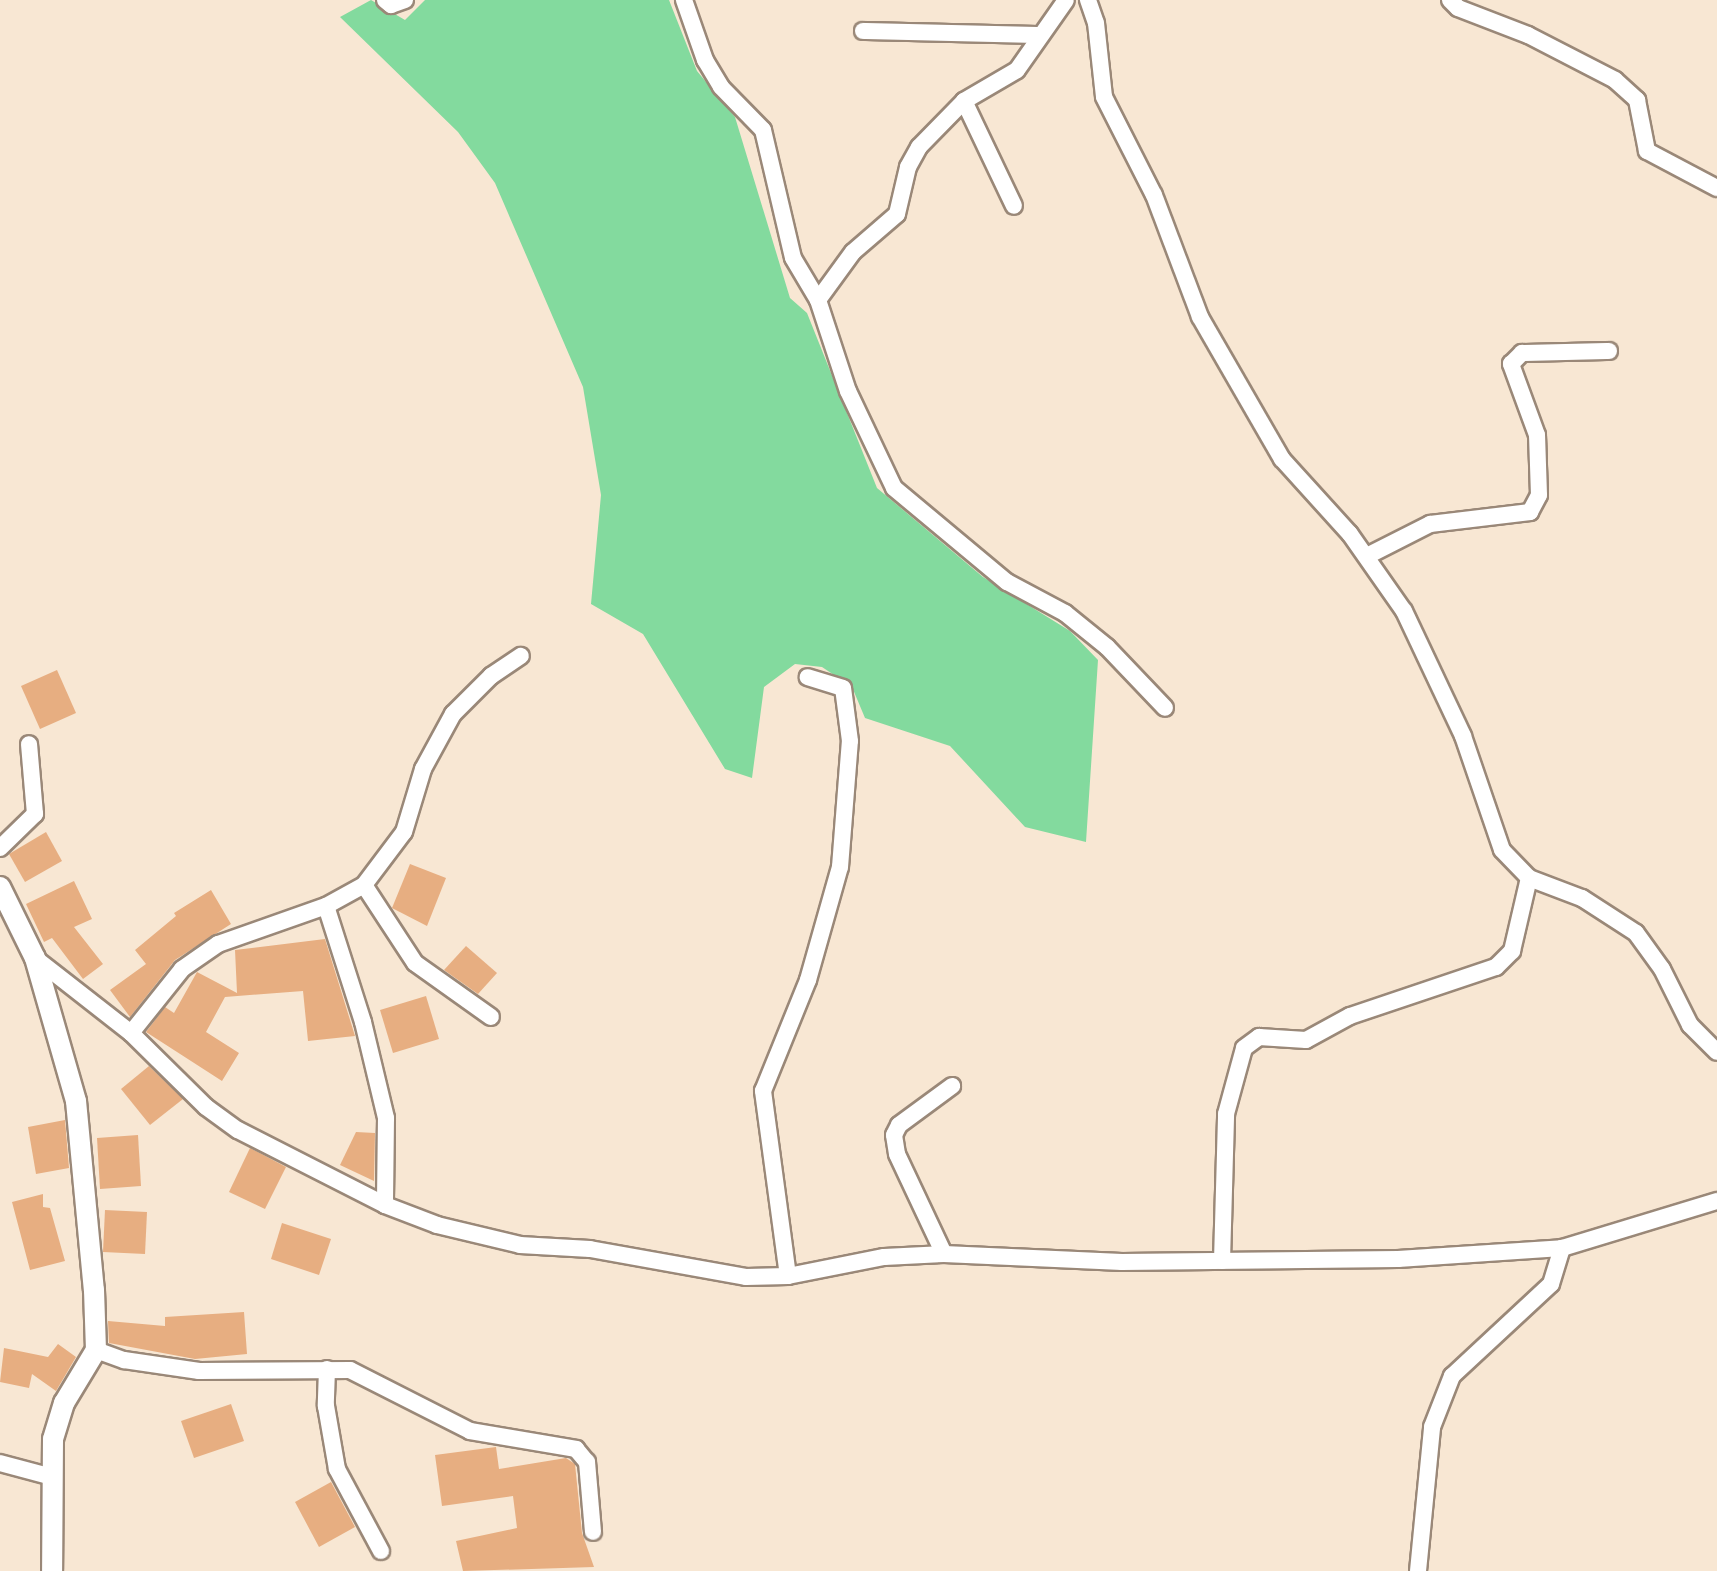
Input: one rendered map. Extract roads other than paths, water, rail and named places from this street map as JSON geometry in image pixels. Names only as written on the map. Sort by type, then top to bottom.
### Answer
[{"type":"street","points":[[385,0],[391,5],[405,0]]},
{"type":"street","points":[[684,0],[705,60],[721,87],[763,130],[793,258],[818,300],[848,391],[894,488],[1007,582],[1065,613],[1097,639],[1165,708]]},
{"type":"street","points":[[818,300],[853,252],[897,214],[908,167],[919,147],[964,101],[1017,70],[1066,0]]},
{"type":"street","points":[[1088,0],[1096,23],[1104,97],[1154,195],[1200,317],[1282,459],[1367,556],[1404,611],[1445,693],[1502,850],[1529,878],[1582,898],[1636,933],[1662,969],[1690,1025],[1717,1052]]},
{"type":"street","points":[[1450,0],[1458,8],[1528,35],[1615,80],[1637,100],[1647,151],[1717,188]]},
{"type":"street","points":[[863,31],[1040,35]]},
{"type":"street","points":[[964,101],[1014,206]]},
{"type":"street","points":[[1367,556],[1430,524],[1530,512],[1539,495],[1537,435],[1511,364],[1522,353],[1609,351]]},
{"type":"street","points":[[131,1033],[168,985],[203,953],[232,937],[326,906],[364,885],[404,832],[423,769],[453,714],[491,676],[521,656]]},
{"type":"street","points":[[788,1276],[763,1091],[808,980],[840,867],[850,741],[843,688],[808,677]]},
{"type":"street","points":[[0,848],[35,814],[29,744]]},
{"type":"street","points":[[1222,1261],[1226,1114],[1244,1048],[1259,1037],[1306,1040],[1350,1016],[1496,967],[1512,951],[1529,878]]},
{"type":"street","points":[[364,885],[415,963],[491,1017]]},
{"type":"street","points":[[0,887],[35,958],[79,1121],[96,1350],[60,1414],[49,1476],[52,1571]]},
{"type":"street","points":[[326,906],[363,1022],[386,1118],[385,1205]]},
{"type":"street","points":[[35,958],[131,1033],[222,1120],[385,1205],[437,1225],[520,1245],[590,1249],[746,1277],[788,1276],[884,1257],[944,1254],[1222,1261],[1398,1259],[1562,1248],[1717,1201]]},
{"type":"street","points":[[944,1254],[897,1154],[894,1135],[899,1125],[952,1086]]},
{"type":"street","points":[[1418,1571],[1432,1427],[1452,1376],[1551,1284],[1562,1248]]},
{"type":"street","points":[[96,1350],[137,1363],[199,1371],[327,1369],[368,1378],[470,1431],[576,1449],[587,1462],[593,1532]]},
{"type":"street","points":[[327,1369],[326,1406],[337,1469],[381,1551]]},
{"type":"street","points":[[0,1463],[49,1476]]}]
